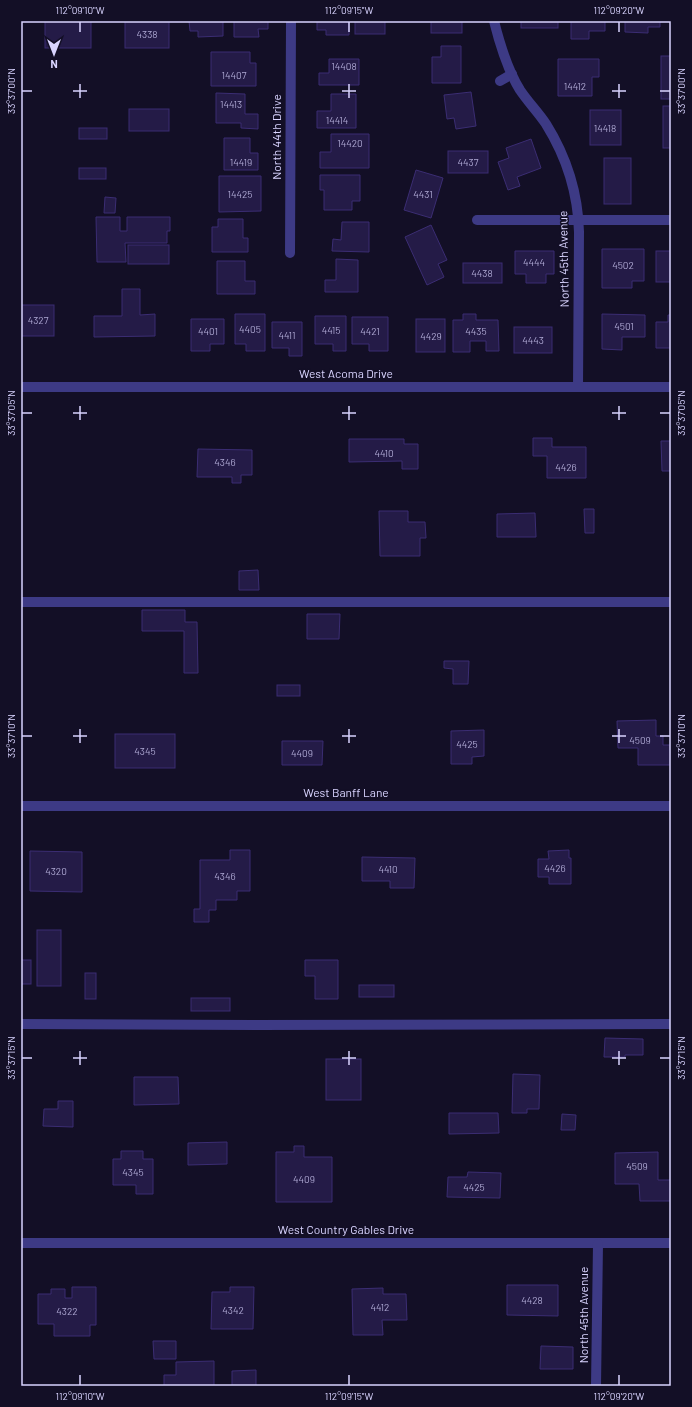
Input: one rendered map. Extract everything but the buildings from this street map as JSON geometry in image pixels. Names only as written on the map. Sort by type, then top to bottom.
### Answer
[{"type":"street","name":"North 44th Drive","points":[[290,253],[291,21]]},
{"type":"street","name":"North 45th Avenue","points":[[494,21],[500,46],[512,74],[520,89],[546,124],[559,148],[574,189],[578,220],[578,387]]},
{"type":"street","points":[[500,81],[512,74]]},
{"type":"street","points":[[478,220],[671,220]]},
{"type":"street","name":"West Acoma Drive","points":[[21,387],[671,387]]},
{"type":"street","points":[[21,602],[671,602]]},
{"type":"street","name":"West Banff Lane","points":[[21,806],[671,806]]},
{"type":"street","points":[[21,1024],[671,1024]]},
{"type":"street","name":"West Country Gables Drive","points":[[21,1243],[671,1243]]},
{"type":"street","name":"North 45th Avenue","points":[[596,1386],[598,1244]]}]
